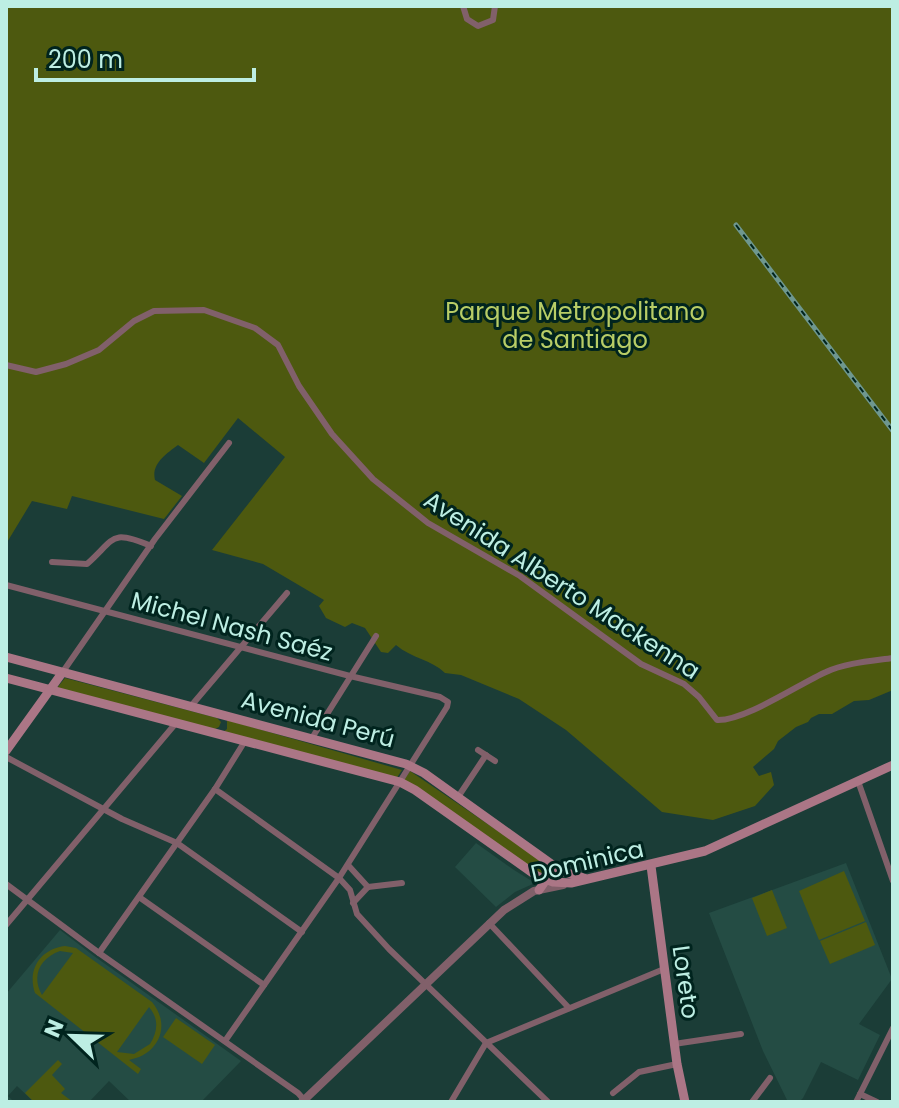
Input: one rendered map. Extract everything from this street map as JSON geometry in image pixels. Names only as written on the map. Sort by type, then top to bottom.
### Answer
[{"type":"main road","name":"Avenida Perú","points":[[6,657],[410,766],[565,873],[591,877]]},
{"type":"main road","points":[[6,751],[62,673]]},
{"type":"main road","name":"Avenida Perú","points":[[6,678],[400,782],[537,876],[567,884]]},
{"type":"main road","points":[[216,733],[225,726],[221,714]]},
{"type":"main road","name":"Dominica","points":[[567,884],[705,851],[893,765]]},
{"type":"main road","points":[[877,773],[893,772]]},
{"type":"main road","points":[[539,890],[547,880],[548,870],[543,857]]},
{"type":"main road","name":"Loreto","points":[[651,866],[674,1044],[685,1102]]},
{"type":"street","points":[[463,6],[467,19],[478,26],[493,20],[495,6]]},
{"type":"street","name":"Avenida Alberto Mackenna","points":[[6,365],[36,372],[66,364],[99,350],[134,321],[154,311],[192,308],[217,313],[255,328],[278,345],[299,386],[332,434],[382,486],[430,524],[465,542],[543,592],[641,664],[689,688],[717,720],[748,710],[830,670],[893,658]]},
{"type":"street","points":[[62,673],[151,546],[229,443]]},
{"type":"street","points":[[52,562],[87,564],[114,538],[126,536],[151,546]]},
{"type":"street","name":"Michel Nash Saéz","points":[[6,585],[440,697],[448,702],[447,707],[410,766]]},
{"type":"street","points":[[191,706],[287,593]]},
{"type":"street","points":[[312,738],[376,636]]},
{"type":"street","points":[[6,925],[176,723]]},
{"type":"street","points":[[99,953],[215,789],[245,741]]},
{"type":"street","points":[[478,750],[495,761]]},
{"type":"street","points":[[458,797],[486,755]]},
{"type":"street","points":[[6,757],[103,809],[177,843],[302,932]]},
{"type":"street","points":[[225,1041],[348,865],[410,766]]},
{"type":"street","points":[[858,781],[893,881]]},
{"type":"street","points":[[215,789],[339,878],[350,890],[360,918],[548,1102]]},
{"type":"street","points":[[348,865],[368,887]]},
{"type":"street","points":[[353,903],[368,887],[402,883]]},
{"type":"street","points":[[6,884],[301,1095],[304,1101]]},
{"type":"street","name":"Dominica","points":[[304,1101],[513,903],[539,890],[567,884]]},
{"type":"street","points":[[139,897],[264,985]]},
{"type":"street","points":[[489,923],[569,1008]]},
{"type":"street","points":[[451,1102],[486,1043],[664,969]]},
{"type":"street","points":[[856,1102],[893,1028]]},
{"type":"street","points":[[674,1044],[741,1034]]},
{"type":"street","points":[[613,1093],[639,1072],[677,1064]]},
{"type":"street","points":[[752,1102],[770,1078]]},
{"type":"street","points":[[860,1094],[877,1102]]},
{"type":"shaded area","points":[[476,843],[535,883],[515,892],[496,907],[455,867]]},
{"type":"shaded area","points":[[846,863],[892,979],[859,1024],[880,1035],[858,1080],[821,1062],[803,1098],[799,1102],[788,1102],[763,1051],[709,913]]},
{"type":"shaded area","points":[[60,930],[241,1061],[201,1102],[131,1102],[109,1081],[89,1102],[34,1102],[17,1086],[8,1096],[12,1100],[6,1102],[6,994]]},
{"type":"green space","name":"Parque Metropolitano de Santiago","points":[[6,6],[893,6],[893,690],[869,700],[854,701],[832,714],[819,714],[778,741],[774,749],[753,767],[759,776],[771,772],[774,785],[755,806],[713,820],[662,812],[566,730],[519,699],[461,675],[445,673],[396,645],[388,653],[381,652],[365,628],[352,623],[345,627],[326,618],[319,606],[324,600],[263,564],[212,550],[285,457],[238,418],[204,463],[178,445],[160,460],[155,469],[155,480],[182,496],[164,519],[72,496],[67,509],[32,501],[6,544]]},
{"type":"green space","points":[[65,678],[217,718],[221,722],[213,730],[57,688]]},
{"type":"green space","points":[[227,720],[402,770],[396,779],[223,732],[227,729]]},
{"type":"green space","points":[[410,771],[539,859],[544,864],[544,877],[403,781]]},
{"type":"green space","points":[[844,871],[865,921],[819,940],[799,891]]},
{"type":"green space","points":[[772,890],[787,928],[767,936],[752,898]]},
{"type":"green space","points":[[866,922],[875,945],[830,964],[820,941]]},
{"type":"green space","points":[[56,948],[76,948],[152,1002],[158,1011],[161,1020],[159,1038],[148,1052],[129,1060],[141,1069],[138,1074],[35,993],[34,969],[42,956]],"holes":[[[60,951],[73,953],[42,995],[37,981],[39,968],[47,958]],[[149,1007],[156,1025],[150,1044],[134,1054],[117,1052]]]},
{"type":"green space","points":[[176,1018],[215,1045],[202,1064],[163,1037]]},
{"type":"green space","points":[[58,1060],[62,1064],[52,1075],[65,1089],[61,1093],[73,1102],[34,1102],[25,1093]]},
{"type":"railway","points":[[736,225],[893,431]]}]
